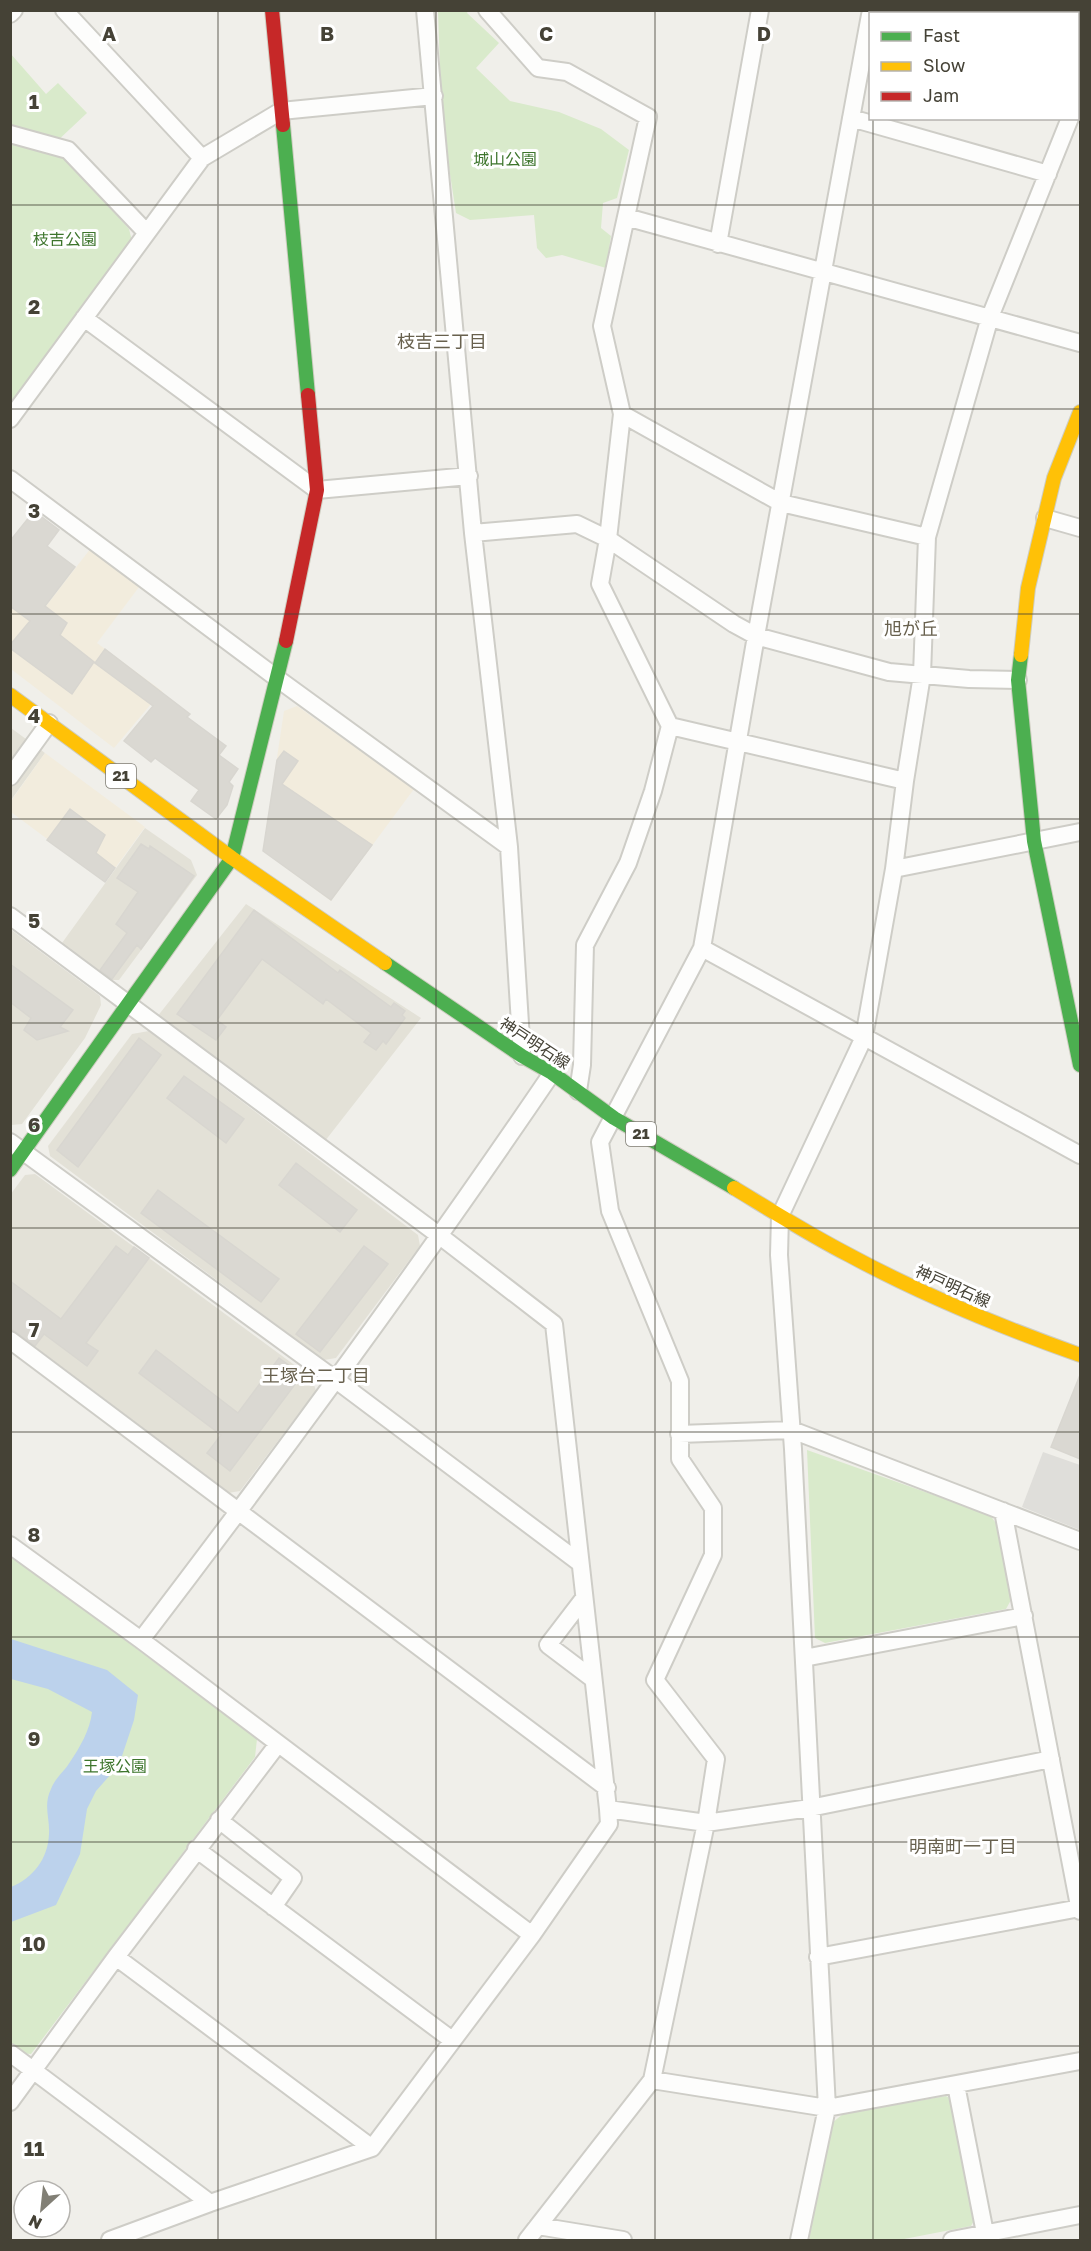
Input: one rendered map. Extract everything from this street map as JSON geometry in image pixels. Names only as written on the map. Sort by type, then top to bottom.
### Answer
[{"type":"street","points":[[10,14],[14,10]]},
{"type":"street","points":[[64,10],[202,158]]},
{"type":"street","points":[[10,1170],[17,1147],[130,1004],[232,858],[278,679],[317,490],[272,10]]},
{"type":"street","points":[[425,10],[474,533],[509,847],[522,1056]]},
{"type":"street","points":[[487,10],[538,68],[567,72],[648,117],[602,326],[622,414],[608,539],[600,584],[670,726],[654,791],[628,863],[585,945],[582,1065],[578,1090]]},
{"type":"street","points":[[718,243],[760,10]]},
{"type":"street","points":[[527,2241],[652,2080],[706,1823],[716,1759],[655,1680],[713,1554],[712,1508],[680,1459],[680,1381],[610,1211],[600,1142],[702,948],[756,636],[869,24]]},
{"type":"street","points":[[10,419],[202,158],[281,111],[434,96]]},
{"type":"street","points":[[852,118],[1048,174]]},
{"type":"street","points":[[799,2241],[826,2108],[792,1430],[780,1255],[780,1216],[864,1037],[894,868],[904,781],[922,675],[927,537],[990,317],[1071,120]]},
{"type":"street","points":[[10,134],[68,150],[146,232]]},
{"type":"street","points":[[626,217],[1080,343]]},
{"type":"street","points":[[84,318],[317,490],[469,476]]},
{"type":"street","points":[[1080,412],[1054,478],[1028,588],[1018,680],[1034,841],[1080,1065]]},
{"type":"street","points":[[622,414],[781,503],[927,537]]},
{"type":"street","points":[[10,480],[509,847]]},
{"type":"street","points":[[1045,518],[1080,528]]},
{"type":"street","points":[[474,533],[576,524],[608,539],[734,624],[756,636],[889,672],[1018,680]]},
{"type":"street","name":"神戸明石線","points":[[10,694],[232,858],[522,1056],[578,1090],[614,1118],[848,1255],[938,1299],[1080,1355]]},
{"type":"street","points":[[10,777],[49,723]]},
{"type":"street","points":[[670,726],[904,781]]},
{"type":"street","points":[[894,868],[1080,832]]},
{"type":"street","points":[[10,916],[440,1236],[554,1324],[607,1788],[609,1824],[532,1935],[372,2148],[210,2203],[110,2241]]},
{"type":"street","points":[[702,948],[1080,1155]]},
{"type":"street","points":[[141,1640],[336,1380],[440,1236],[552,1073]]},
{"type":"street","points":[[17,1147],[336,1380],[580,1563]]},
{"type":"street","points":[[10,1340],[607,1788]]},
{"type":"street","points":[[680,1434],[792,1430],[1080,1541]]},
{"type":"street","points":[[818,1957],[1080,1909],[1003,1511]]},
{"type":"street","points":[[10,1545],[141,1640],[532,1935]]},
{"type":"street","points":[[584,1598],[548,1645],[593,1679]]},
{"type":"street","points":[[804,1658],[1024,1616]]},
{"type":"street","points":[[10,2102],[196,1849],[278,1744]]},
{"type":"street","points":[[608,1809],[706,1823],[810,1808],[1051,1760]]},
{"type":"street","points":[[219,1820],[293,1878],[273,1907]]},
{"type":"street","points":[[196,1849],[452,2040]]},
{"type":"street","points":[[116,1957],[372,2148]]},
{"type":"street","points":[[10,2053],[210,2203]]},
{"type":"street","points":[[652,2080],[826,2108],[1080,2061]]},
{"type":"street","points":[[956,2085],[985,2233]]},
{"type":"street","points":[[952,2241],[1080,2215]]},
{"type":"street","points":[[538,2226],[620,2240]]},
{"type":"shaded area","points":[[91,548],[139,587],[97,643],[162,691],[114,748],[11,669],[10,581],[46,606]]},
{"type":"shaded area","points":[[297,706],[414,789],[331,901],[263,851],[284,711]]},
{"type":"shaded area","points":[[11,728],[45,753],[11,800]]},
{"type":"shaded area","points":[[45,753],[145,827],[105,882],[11,812],[11,801]]},
{"type":"shaded area","points":[[145,828],[191,860],[197,875],[119,980],[111,980],[62,943]]},
{"type":"shaded area","points":[[246,904],[421,1018],[325,1141],[157,1017]]},
{"type":"shaded area","points":[[10,929],[100,996],[101,1005],[85,1038],[22,1124],[11,1125]]},
{"type":"shaded area","points":[[149,1031],[418,1235],[420,1246],[336,1358],[324,1360],[50,1156],[48,1146],[132,1034]]},
{"type":"shaded area","points":[[35,1174],[312,1378],[316,1391],[240,1491],[228,1493],[11,1331],[10,1195],[25,1175]]},
{"type":"shaded area","points":[[1043,1452],[1080,1465],[1080,1530],[1022,1507]]},
{"type":"green space","name":"城山公園","points":[[438,11],[468,11],[467,13],[499,43],[476,68],[510,101],[559,112],[601,129],[629,150],[617,198],[603,203],[601,228],[611,236],[606,268],[562,255],[546,258],[537,248],[534,215],[470,220],[456,213],[442,122]]},
{"type":"green space","name":"枝吉公園","points":[[10,53],[46,94],[58,83],[87,113],[54,144],[129,229],[132,241],[11,404]]},
{"type":"green space","points":[[807,1450],[990,1515],[998,1526],[1011,1600],[1006,1609],[825,1643],[815,1638]]},
{"type":"green space","name":"王塚公園","points":[[10,1554],[257,1739],[255,1757],[31,2054],[18,2053],[10,2047]]},
{"type":"green space","points":[[946,2096],[955,2101],[976,2217],[971,2226],[899,2240],[809,2240],[832,2123],[843,2114]]},
{"type":"water","points":[[11,1639],[107,1670],[138,1695],[134,1720],[119,1765],[96,1791],[87,1809],[80,1854],[56,1905],[11,1922],[11,1887],[32,1873],[46,1852],[49,1834],[47,1806],[49,1795],[55,1782],[81,1744],[92,1712],[48,1689],[11,1679]]},
{"type":"building","points":[[34,511],[59,530],[47,546],[75,567],[45,606],[67,623],[60,635],[94,662],[72,694],[10,648],[30,621],[10,606],[10,541]]},
{"type":"building","points":[[105,649],[190,714],[187,717],[226,746],[219,755],[238,769],[229,782],[233,786],[227,805],[216,819],[191,801],[199,790],[155,758],[151,762],[124,741],[153,706],[95,663]]},
{"type":"building","points":[[284,751],[298,761],[282,784],[372,845],[331,900],[263,851],[277,760]]},
{"type":"building","points":[[70,809],[105,835],[96,853],[115,868],[105,882],[47,840]]},
{"type":"building","points":[[141,844],[149,849],[150,846],[194,876],[141,949],[137,945],[112,979],[100,970],[127,933],[116,924],[138,892],[117,878]]},
{"type":"building","points":[[254,910],[338,973],[340,970],[391,1007],[394,1003],[405,1011],[402,1015],[405,1018],[386,1044],[383,1041],[376,1050],[364,1042],[371,1033],[326,999],[323,1004],[262,959],[217,1020],[226,1027],[216,1040],[177,1014]]},
{"type":"building","points":[[10,964],[73,1010],[60,1027],[68,1031],[37,1040],[24,1030],[31,1018],[10,1002]]},
{"type":"building","points":[[139,1038],[161,1055],[78,1167],[57,1150]]},
{"type":"building","points":[[184,1076],[244,1119],[226,1143],[167,1098]]},
{"type":"building","points":[[296,1163],[357,1210],[340,1232],[279,1185]]},
{"type":"building","points":[[158,1190],[279,1279],[261,1302],[141,1213]]},
{"type":"building","points":[[116,1246],[128,1255],[134,1247],[149,1258],[86,1343],[98,1351],[87,1366],[44,1334],[35,1346],[10,1328],[10,1281],[61,1319]]},
{"type":"building","points":[[364,1246],[388,1264],[320,1352],[296,1334]]},
{"type":"building","points":[[156,1350],[238,1413],[279,1358],[302,1375],[230,1471],[207,1453],[221,1435],[139,1373]]},
{"type":"building","points":[[1080,1375],[1080,1459],[1051,1447]]},
{"type":"traffic: fast","points":[[283,125],[308,395]]},
{"type":"traffic: fast","points":[[10,1170],[232,858],[286,641]]},
{"type":"traffic: fast","points":[[1021,655],[1018,680],[1034,841],[1080,1065]]},
{"type":"traffic: fast","points":[[385,963],[522,1056],[552,1073],[614,1118],[734,1188]]},
{"type":"traffic: slow","points":[[1021,655],[1028,588],[1054,478],[1080,412]]},
{"type":"traffic: slow","points":[[10,695],[232,858],[385,963]]},
{"type":"traffic: slow","points":[[734,1188],[820,1239],[905,1284],[992,1322],[1080,1355]]},
{"type":"traffic: jam","points":[[272,10],[283,125]]},
{"type":"traffic: jam","points":[[286,641],[317,490],[308,395]]},
{"type":"district","name":"枝吉三丁目","points":[[442,342]]},
{"type":"district","name":"旭が丘","points":[[911,629]]},
{"type":"district","name":"王塚台二丁目","points":[[316,1376]]},
{"type":"district","name":"明南町一丁目","points":[[963,1847]]}]
